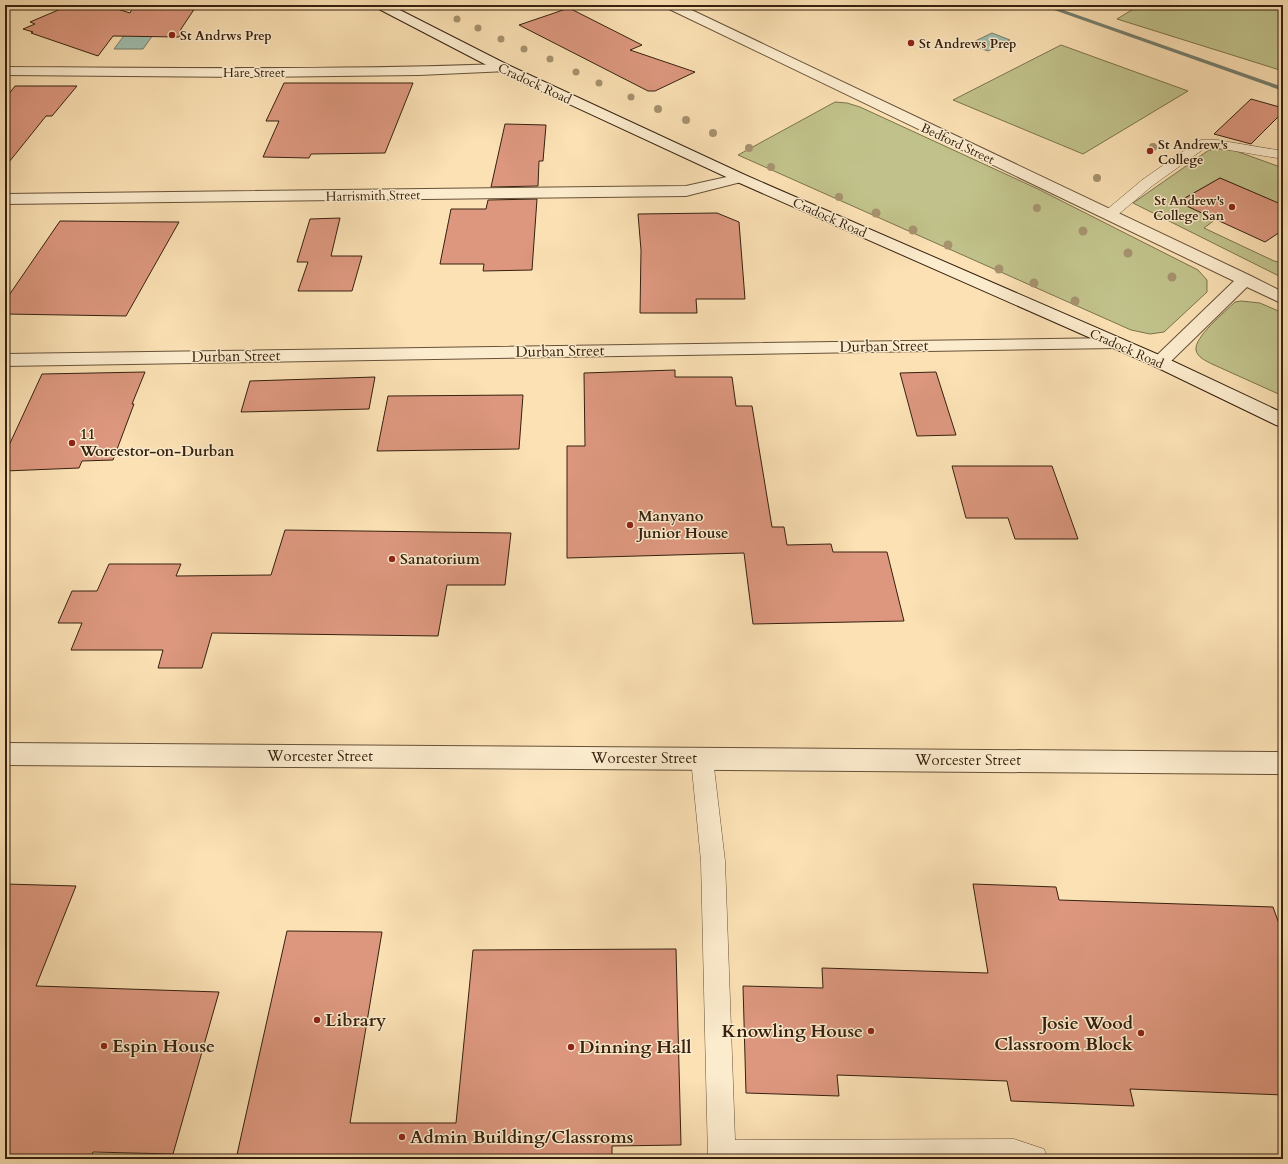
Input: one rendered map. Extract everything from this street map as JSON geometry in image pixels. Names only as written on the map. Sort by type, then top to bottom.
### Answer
[{"type":"street","name":"Cradock Road","points":[[381,5],[503,68],[740,178],[1160,362],[1283,421]]},
{"type":"street","name":"Bedford Street","points":[[671,5],[1283,299]]},
{"type":"street","name":"Hare Street","points":[[5,71],[247,73],[419,71],[503,68]]},
{"type":"street","name":"Harrismith Street","points":[[5,199],[686,191],[740,178]]},
{"type":"street","points":[[1160,362],[1245,280]]},
{"type":"street","name":"Durban Street","points":[[5,360],[1116,343]]},
{"type":"street","name":"Worcester Street","points":[[5,754],[1283,763]]},
{"type":"lane","points":[[1109,215],[1147,183],[1202,144],[1217,144],[1283,155]]},
{"type":"lane","points":[[702,758],[713,861],[722,1156],[1014,1154],[1034,1159]]},
{"type":"green space","points":[[1140,5],[1283,5],[1283,71],[1117,19]]},
{"type":"green space","points":[[1061,45],[1188,91],[1083,154],[953,100]]},
{"type":"green space","points":[[835,102],[847,103],[860,107],[1038,189],[1198,270],[1207,280],[1207,292],[1164,332],[1150,334],[1131,330],[738,155]]},
{"type":"green space","points":[[1209,150],[1233,150],[1283,168],[1283,211],[1271,200],[1220,178],[1178,202],[1216,219],[1204,228],[1274,261],[1283,263],[1283,278],[1133,203]]},
{"type":"green space","points":[[1241,301],[1260,303],[1283,313],[1283,396],[1210,363],[1198,355],[1196,350],[1200,338],[1235,302]]},
{"type":"shaded area","points":[[137,18],[165,18],[143,49],[114,49]]},
{"type":"shaded area","points":[[992,33],[1010,40],[988,51],[969,44]]},
{"type":"building","points":[[70,5],[105,5],[130,13],[134,5],[197,5],[181,29],[180,37],[113,36],[98,56],[23,29],[35,24],[30,22]]},
{"type":"building","points":[[569,8],[642,45],[630,50],[695,72],[655,91],[648,91],[519,25]]},
{"type":"building","points":[[284,83],[413,83],[385,153],[311,154],[309,158],[263,157],[279,121],[266,121]]},
{"type":"building","points":[[15,86],[77,86],[52,116],[46,116],[5,167],[5,99]]},
{"type":"building","points":[[1251,99],[1283,108],[1283,112],[1251,144],[1214,134]]},
{"type":"building","points":[[505,124],[546,125],[543,161],[539,161],[538,186],[491,187]]},
{"type":"building","name":"St Andrew's College San","points":[[1220,178],[1283,205],[1283,230],[1265,242],[1178,202]]},
{"type":"building","points":[[537,199],[532,270],[483,271],[484,264],[440,264],[451,209],[486,209],[488,200]]},
{"type":"building","points":[[717,213],[739,222],[745,299],[696,299],[697,313],[640,313],[641,250],[638,214]]},
{"type":"building","points":[[340,218],[331,256],[362,256],[352,291],[298,291],[308,262],[297,262],[310,219]]},
{"type":"building","points":[[60,221],[179,222],[126,316],[5,314],[5,301]]},
{"type":"building","points":[[675,370],[675,377],[732,377],[736,406],[752,406],[772,527],[784,527],[787,545],[831,544],[833,552],[887,552],[904,621],[753,624],[744,553],[567,558],[567,446],[585,446],[584,373]]},
{"type":"building","points":[[145,372],[132,404],[134,404],[113,460],[82,461],[79,468],[5,471],[5,454],[42,374]]},
{"type":"building","points":[[936,372],[956,435],[917,436],[900,373]]},
{"type":"building","points":[[375,377],[369,409],[241,412],[250,381]]},
{"type":"building","points":[[523,395],[519,449],[377,451],[388,396]]},
{"type":"building","points":[[952,466],[1052,466],[1078,539],[1015,539],[1008,518],[966,518]]},
{"type":"building","points":[[285,530],[511,533],[505,585],[447,585],[438,636],[212,633],[202,668],[158,668],[163,650],[71,650],[82,623],[58,623],[72,591],[97,591],[109,564],[181,564],[176,576],[271,575]]},
{"type":"building","name":"Espin House","points":[[5,884],[76,886],[36,986],[219,992],[173,1154],[93,1152],[90,1159],[5,1159]]},
{"type":"building","name":"Josie Wood Classroom Block","points":[[973,884],[1056,887],[1059,900],[1273,907],[1283,935],[1283,1095],[1130,1089],[1134,1106],[1011,1101],[1007,1081],[837,1075],[839,1096],[746,1093],[743,986],[823,988],[822,968],[988,973]]},
{"type":"building","points":[[287,931],[382,932],[350,1123],[456,1123],[473,950],[676,949],[681,1145],[612,1146],[612,1159],[236,1159]]},
{"type":"waterway","points":[[1043,5],[1283,89]]},
{"type":"place","name":"St Andrws Prep","points":[[172,35]]},
{"type":"place","name":"St Andrews Prep","points":[[911,43]]},
{"type":"place","name":"St Andrew's College","points":[[1150,151]]},
{"type":"place","name":"St Andrew's College San","points":[[1232,207]]},
{"type":"place","name":"11 Worcestor-on-Durban","points":[[72,443]]},
{"type":"place","name":"Manyano Junior House","points":[[630,525]]},
{"type":"place","name":"Sanatorium","points":[[392,559]]},
{"type":"place","name":"Library","points":[[317,1020]]},
{"type":"place","name":"Knowling House","points":[[871,1031]]},
{"type":"place","name":"Josie Wood Classroom Block","points":[[1141,1033]]},
{"type":"place","name":"Espin House","points":[[104,1046]]},
{"type":"place","name":"Dinning Hall","points":[[571,1047]]},
{"type":"place","name":"Admin Building/Classroms","points":[[402,1137]]}]
